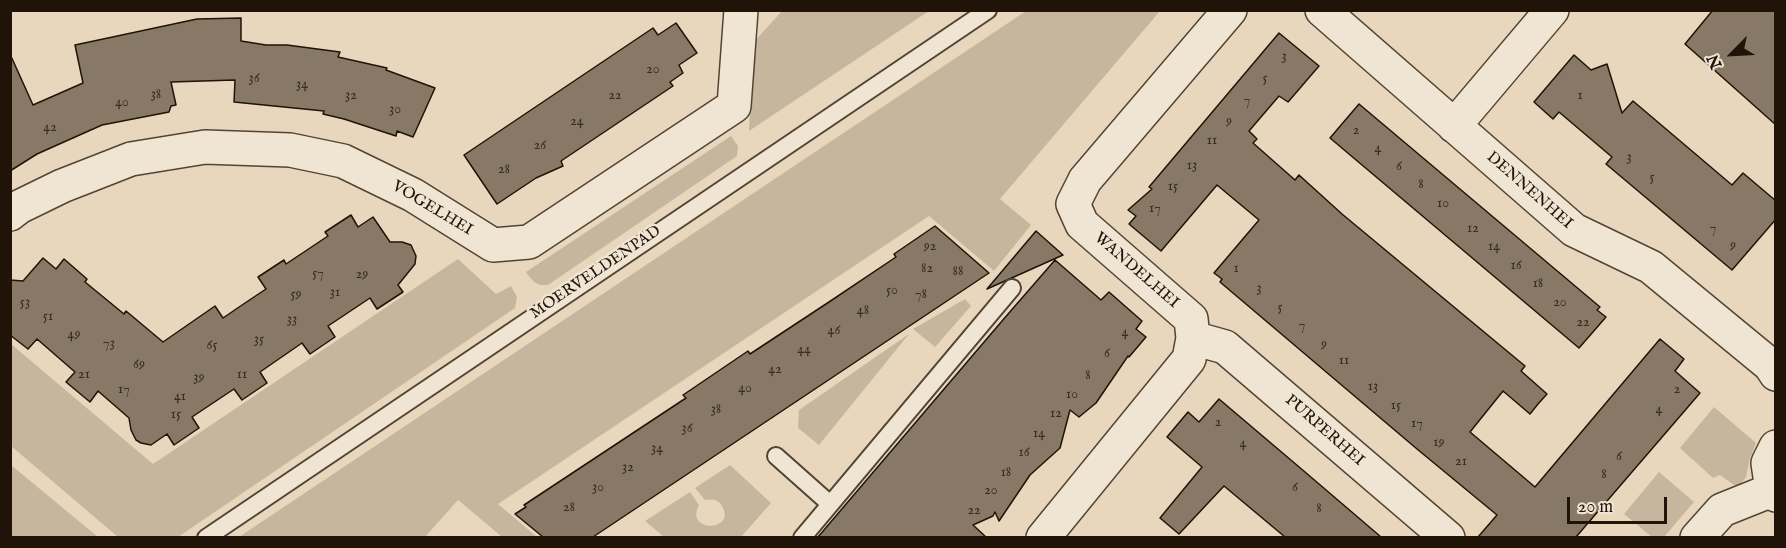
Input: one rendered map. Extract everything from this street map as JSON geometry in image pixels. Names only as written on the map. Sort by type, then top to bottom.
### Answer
[{"type":"street","name":"VOGELHEI","points":[[10,214],[62,186],[131,159],[205,147],[290,150],[343,161],[413,195],[493,245],[529,242],[734,106],[741,10]]},
{"type":"street","name":"WANDELHEI","points":[[1193,338],[1191,319],[1082,225],[1073,204],[1084,180],[1230,10]]},
{"type":"street","name":"DENNENHEI","points":[[1322,10],[1574,230],[1652,267],[1770,365],[1776,374]]},
{"type":"street","points":[[1454,126],[1552,10]]},
{"type":"street","points":[[1043,537],[1189,359],[1193,338]]},
{"type":"street","name":"PURPERHEI","points":[[1193,338],[1225,347],[1448,537]]},
{"type":"street","points":[[1697,537],[1722,510],[1774,493],[1768,463],[1776,447]]},
{"type":"lane","name":"MOERVELDENPAD","points":[[206,537],[988,10]]},
{"type":"lane","points":[[802,537],[1012,288]]},
{"type":"lane","points":[[776,456],[830,504]]},
{"type":"shaded area","points":[[782,11],[929,11],[749,131],[753,43]]},
{"type":"shaded area","points":[[1026,11],[1160,11],[1000,199],[1031,225],[994,271],[929,216],[498,504],[537,537],[502,537],[458,500],[425,537],[239,537]]},
{"type":"shaded area","points":[[731,136],[738,146],[737,156],[548,285],[535,283],[526,272]]},
{"type":"shaded area","points":[[458,259],[496,294],[511,286],[517,297],[515,308],[178,537],[118,537],[11,446],[11,344],[153,464]]},
{"type":"shaded area","points":[[965,299],[971,306],[935,347],[913,329]]},
{"type":"shaded area","points":[[909,334],[819,445],[798,428],[799,410]]},
{"type":"shaded area","points":[[1714,407],[1756,443],[1746,477],[1738,488],[1720,475],[1713,478],[1680,448]]},
{"type":"shaded area","points":[[11,465],[98,537],[11,537]]},
{"type":"shaded area","points":[[730,465],[771,503],[741,537],[664,537],[645,521],[690,492],[699,505],[696,514],[698,521],[710,526],[723,521],[725,515],[719,502],[705,500],[695,488]]},
{"type":"shaded area","points":[[1659,472],[1694,502],[1664,537],[1652,537],[1624,514]]},
{"type":"building","points":[[1713,10],[1776,10],[1776,125],[1685,44]]},
{"type":"building","points":[[241,18],[241,41],[340,52],[338,57],[387,68],[386,70],[435,88],[413,137],[397,131],[396,136],[323,114],[324,111],[234,102],[235,80],[171,82],[176,105],[171,106],[169,112],[102,125],[37,154],[10,171],[10,54],[33,105],[83,83],[75,45],[197,19]]},
{"type":"building","points":[[676,23],[697,53],[679,65],[683,73],[670,82],[673,86],[561,161],[563,166],[536,178],[497,204],[464,155],[653,28],[658,35]]},
{"type":"building","points":[[1279,33],[1319,66],[1288,102],[1279,96],[1249,131],[1257,139],[1253,143],[1295,180],[1299,175],[1342,214],[1525,366],[1521,371],[1547,394],[1530,414],[1503,391],[1470,432],[1535,487],[1660,339],[1684,359],[1675,371],[1700,393],[1576,537],[1478,537],[1497,515],[1220,282],[1222,279],[1214,273],[1259,220],[1217,185],[1161,251],[1129,224],[1136,216],[1128,210],[1152,189],[1149,187]]},
{"type":"building","points":[[1574,55],[1591,70],[1607,64],[1622,113],[1633,101],[1732,185],[1743,173],[1776,201],[1776,219],[1732,270],[1606,164],[1612,157],[1559,112],[1553,119],[1534,102]]},
{"type":"building","points":[[1359,104],[1600,307],[1597,310],[1606,317],[1579,348],[1330,138]]},
{"type":"building","points":[[351,215],[358,227],[373,217],[390,242],[411,245],[416,256],[415,264],[398,285],[403,292],[377,309],[370,298],[328,326],[335,337],[310,354],[302,343],[260,372],[267,383],[242,400],[234,389],[192,417],[199,428],[174,445],[167,434],[151,445],[136,440],[129,418],[98,391],[90,402],[66,382],[75,372],[37,339],[28,349],[10,335],[10,280],[23,281],[43,258],[56,269],[64,259],[87,279],[85,282],[124,314],[126,311],[163,342],[215,306],[223,318],[266,289],[258,277],[284,260],[286,264],[328,236],[325,232]]},
{"type":"building","points":[[935,226],[989,273],[593,537],[543,537],[515,514],[526,507],[524,505],[686,398],[683,395],[748,351],[750,354],[896,257],[894,254]]},
{"type":"building","points":[[1036,231],[1063,255],[987,289]]},
{"type":"building","points":[[1055,260],[1101,300],[1109,292],[1142,321],[1136,329],[1146,337],[1128,356],[1096,403],[1079,417],[1070,410],[1060,448],[1030,475],[999,521],[995,512],[993,516],[973,525],[986,537],[818,537],[1002,321]]},
{"type":"building","points":[[1219,399],[1381,537],[1285,537],[1224,486],[1179,534],[1160,518],[1202,467],[1167,437],[1188,412],[1199,422]]}]
